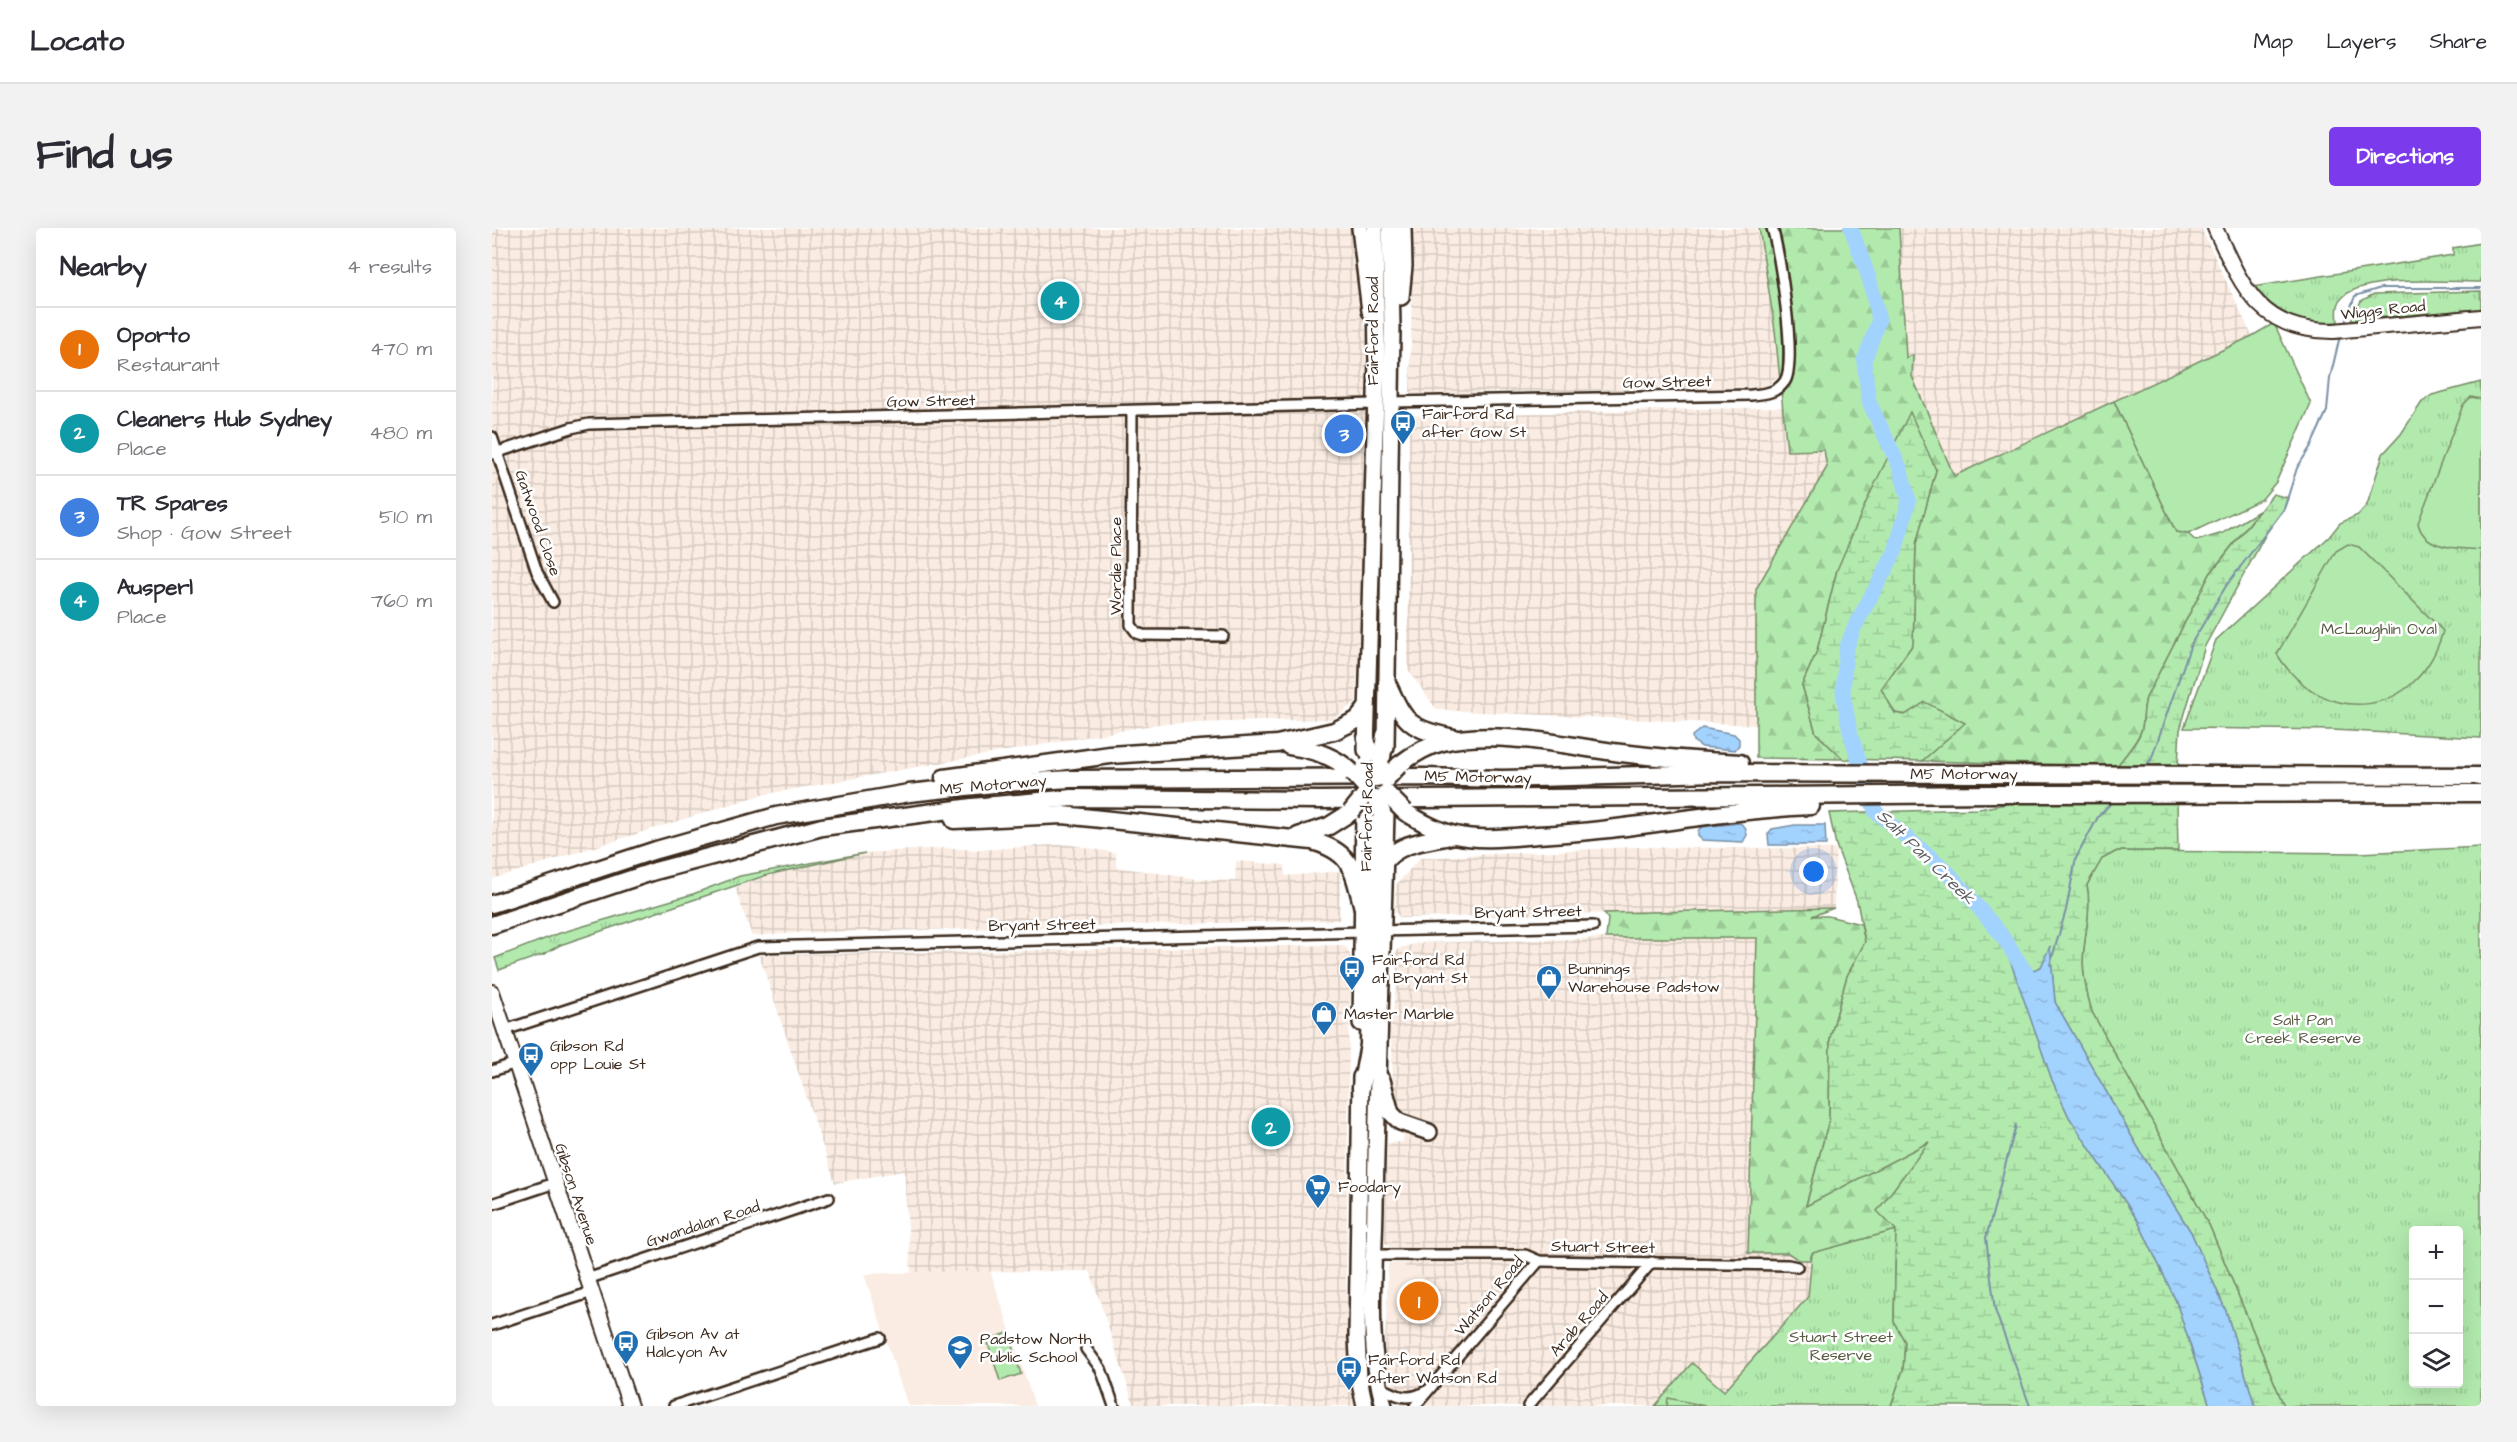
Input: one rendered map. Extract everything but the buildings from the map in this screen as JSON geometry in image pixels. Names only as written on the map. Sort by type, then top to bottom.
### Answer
[{"type":"highway","points":[[1360,228],[1377,359]]},
{"type":"highway","points":[[1392,328],[1399,318],[1404,266],[1403,228]]},
{"type":"highway","name":"Fairford Road","points":[[1383,235],[1377,359],[1383,403],[1388,683],[1385,735]]},
{"type":"highway","name":"Fairford Road","points":[[1366,738],[1383,403],[1392,328],[1383,235]]},
{"type":"highway","points":[[1388,683],[1401,712],[1409,722],[1424,731],[1458,739],[1524,740],[1784,770]]},
{"type":"highway","points":[[806,810],[848,796],[993,770],[1110,755],[1276,744],[1340,728],[1357,720],[1366,709]]},
{"type":"highway","points":[[1365,1406],[1359,1378],[1357,1336],[1360,1088],[1369,1045],[1376,788],[1385,735]]},
{"type":"highway","points":[[1366,738],[1386,834]]},
{"type":"highway","points":[[1286,837],[1321,830],[1376,788],[1413,754],[1431,745],[1458,739]]},
{"type":"highway","points":[[1276,744],[1311,750],[1344,766],[1376,788],[1404,812],[1454,835]]},
{"type":"highway","name":"M5 Motorway","points":[[492,904],[690,839],[806,810],[966,786],[1071,779],[1424,777],[1502,779],[1784,770],[2205,776],[2481,776]]},
{"type":"highway","name":"Fairford Road","points":[[1373,931],[1363,908],[1376,788]]},
{"type":"highway","name":"M5 Motorway","points":[[492,925],[656,871],[822,826],[972,807],[1072,798],[1785,801],[1995,794],[2481,793]]},
{"type":"highway","points":[[1385,861],[1393,853],[1413,844],[1454,835],[1499,838],[1568,834],[1785,801]]},
{"type":"highway","points":[[762,842],[931,822],[1063,815],[1286,837],[1329,846],[1341,853],[1352,868],[1363,908]]},
{"type":"highway","name":"Fairford Road","points":[[1384,1406],[1374,1335],[1377,1068],[1373,931],[1385,861],[1386,834]]},
{"type":"highway","points":[[1377,1068],[1385,1086],[1391,1113],[1400,1122],[1429,1132]]},
{"type":"main road","name":"Wiggs Road","points":[[2215,228],[2249,296],[2264,310],[2289,325],[2310,330],[2334,331],[2481,317]]},
{"type":"main road","name":"Gibson Avenue","points":[[492,992],[630,1406]]},
{"type":"street","name":"Gow Street","points":[[495,454],[589,424],[1751,395],[1774,391],[1785,381],[1789,357],[1782,274],[1772,228]]},
{"type":"street","name":"Wordie Place","points":[[1132,411],[1131,625],[1137,633],[1143,635],[1222,636]]},
{"type":"street","name":"Gatwood Close","points":[[492,437],[495,454],[537,572],[553,602]]},
{"type":"street","name":"Bryant Street","points":[[505,1030],[758,947],[1593,926]]},
{"type":"street","points":[[492,1071],[516,1063]]},
{"type":"street","points":[[492,1204],[555,1183]]},
{"type":"street","name":"Gwandalan Road","points":[[492,1325],[589,1285],[829,1198]]},
{"type":"street","name":"Stuart Street","points":[[1374,1255],[1526,1255],[1539,1261],[1788,1264],[1797,1267]]},
{"type":"street","name":"Watson Road","points":[[1415,1406],[1539,1261]]},
{"type":"street","name":"Arab Road","points":[[1528,1406],[1652,1262]]},
{"type":"street","points":[[674,1406],[880,1338]]},
{"type":"street","points":[[1086,1349],[1101,1370],[1113,1406]]},
{"type":"street","points":[[1380,1387],[1402,1398],[1418,1396],[1431,1388]]},
{"type":"shaded area","points":[[492,228],[1353,228],[1370,368],[1356,702],[1333,719],[1158,724],[761,795],[492,879]]},
{"type":"shaded area","points":[[1413,228],[1756,228],[1778,297],[1784,372],[1765,387],[1410,394]]},
{"type":"shaded area","points":[[1899,228],[2201,228],[2252,336],[1954,476],[1912,376],[1913,355],[1906,358]]},
{"type":"shaded area","points":[[1783,407],[1787,451],[1824,450],[1827,467],[1756,589],[1756,725],[1437,710],[1408,670],[1409,416]]},
{"type":"shaded area","points":[[1066,844],[1116,853],[1116,867],[1199,879],[1235,881],[1236,861],[1285,865],[1285,876],[1341,871],[1339,920],[752,936],[735,888],[767,875],[865,853],[944,848],[980,850]]},
{"type":"shaded area","points":[[1631,847],[1836,849],[1834,908],[1400,918],[1395,912],[1396,885],[1420,858]]},
{"type":"shaded area","points":[[1606,938],[1757,938],[1748,1252],[1788,1253],[1799,1260],[1810,1260],[1808,1297],[1724,1391],[1692,1363],[1655,1406],[1400,1406],[1384,1370],[1386,1322],[1431,1320],[1432,1286],[1414,1267],[1405,1267],[1406,1250],[1392,1249],[1385,1243],[1387,1143],[1403,1142],[1404,1119],[1393,1092],[1390,1033],[1397,979],[1395,953],[1400,948],[1418,943]]},
{"type":"shaded area","points":[[1341,945],[1347,948],[1350,955],[1346,1286],[1351,1376],[1358,1406],[1134,1406],[1090,1271],[911,1272],[904,1171],[835,1183],[759,955]]},
{"type":"shaded area","points":[[1388,1263],[1406,1263],[1414,1267],[1432,1286],[1432,1320],[1386,1322]]},
{"type":"shaded area","name":"Padstow North Public School","points":[[990,1270],[1035,1406],[908,1406],[864,1274]]},
{"type":"green space","points":[[1759,228],[1899,228],[1906,358],[1913,355],[1912,376],[1954,476],[2114,401],[2176,532],[2188,534],[2196,541],[2223,533],[2259,511],[2210,574],[2146,698],[2140,733],[2117,766],[1922,761],[1964,723],[1895,713],[1881,689],[1913,644],[1916,544],[1936,470],[1837,570],[1817,651],[1802,685],[1816,733],[1843,759],[1756,758],[1756,589],[1827,467],[1824,450],[1787,451],[1775,330]]},
{"type":"green space","points":[[2481,243],[2481,282],[2389,282],[2355,289],[2341,299],[2338,308],[2338,322],[2313,322],[2290,316],[2279,311],[2252,287],[2453,255],[2453,248]]},
{"type":"green space","points":[[2481,291],[2481,309],[2351,320],[2361,301],[2374,294]]},
{"type":"green space","points":[[2274,323],[2311,404],[2276,482],[2262,499],[2188,534],[2176,532],[2114,401],[2252,336]]},
{"type":"green space","name":"McLaughlin Oval","points":[[2481,382],[2481,738],[2333,730],[2184,728],[2216,640],[2329,537],[2340,523],[2358,515],[2367,505],[2383,454],[2401,434],[2422,402],[2432,395]]},
{"type":"green space","points":[[2471,397],[2481,399],[2481,550],[2453,548],[2435,543],[2421,532],[2418,523],[2463,405]]},
{"type":"green space","points":[[1910,412],[1936,470],[1916,544],[1913,644],[1881,689],[1895,713],[1905,715],[1925,702],[1965,723],[1922,761],[1843,759],[1816,733],[1802,685],[1817,651],[1837,570],[1867,500]]},
{"type":"green space","points":[[2273,494],[2288,498],[2284,509],[2267,532],[2205,646],[2180,730],[2178,765],[2117,766],[2140,733],[2146,698],[2210,574]]},
{"type":"green space","points":[[2348,544],[2359,547],[2443,631],[2431,660],[2414,682],[2392,697],[2369,704],[2344,703],[2319,695],[2297,678],[2277,654],[2336,551]]},
{"type":"green space","points":[[2177,802],[2178,851],[2117,851],[2102,859],[2087,885],[2088,914],[2083,961],[2086,987],[2092,1012],[2210,1227],[2284,1406],[2255,1406],[2226,1311],[2191,1232],[2143,1156],[2055,1002],[2050,948],[2041,967],[2025,973],[2012,964],[2052,1080],[2069,1117],[2138,1221],[2176,1301],[2210,1406],[1891,1406],[1903,1370],[1905,1342],[1894,1322],[1896,1230],[1877,1211],[1929,1142],[1806,1206],[1829,1120],[1830,1038],[1847,976],[1865,942],[1857,901],[1836,845],[1829,813],[1979,809],[2011,803]]},
{"type":"green space","name":"Salt Pan Creek Reserve","points":[[2481,847],[2481,1406],[2284,1406],[2210,1227],[2092,1012],[2083,961],[2088,914],[2087,885],[2102,859],[2117,851],[2360,853]]},
{"type":"green space","points":[[865,853],[767,875],[560,945],[544,954],[499,970],[495,958],[560,933],[693,894],[740,876]]},
{"type":"green space","points":[[1834,908],[1812,916],[1828,916],[1861,924],[1865,942],[1847,976],[1830,1038],[1829,1120],[1806,1205],[1930,1141],[1896,1230],[1812,1253],[1810,1260],[1799,1260],[1788,1253],[1748,1253],[1757,938],[1606,938],[1608,919],[1604,913]]},
{"type":"green space","name":"Stuart Street Reserve","points":[[1896,1230],[1894,1322],[1905,1342],[1903,1370],[1891,1406],[1655,1406],[1692,1363],[1724,1391],[1808,1297],[1812,1253]]},
{"type":"green space","points":[[1008,1333],[1021,1374],[1000,1381],[987,1340]]},
{"type":"green space","points":[[1668,1398],[1706,1406],[1667,1406]]},
{"type":"water","points":[[1702,728],[1734,734],[1739,739],[1739,745],[1735,750],[1702,747],[1693,741],[1692,736]]},
{"type":"water","points":[[1740,823],[1745,827],[1747,835],[1743,842],[1702,840],[1698,836],[1701,827]]},
{"type":"water","points":[[1795,825],[1825,825],[1826,845],[1769,845],[1768,834],[1772,829]]},
{"type":"water","points":[[2050,946],[2055,1002],[2143,1156],[2191,1232],[2226,1311],[2255,1406],[2210,1406],[2176,1301],[2138,1221],[2069,1117],[2052,1080],[2011,963],[2025,973],[2041,967]]},
{"type":"waterway","name":"Salt Pan Creek","points":[[1851,228],[1870,281],[1879,320],[1864,361],[1869,402],[1900,468],[1909,501],[1895,552],[1855,626],[1846,649],[1843,693],[1850,732],[1875,811],[1945,869],[2000,933],[2036,988]]},
{"type":"waterway","points":[[2344,325],[2355,296],[2381,288],[2481,288]]},
{"type":"waterway","points":[[2142,769],[2151,760],[2191,644],[2226,586],[2284,509],[2297,468],[2311,446],[2327,411],[2330,378],[2340,336]]},
{"type":"waterway","points":[[2050,965],[2066,910],[2076,858],[2098,817],[2112,802]]},
{"type":"waterway","points":[[2016,1125],[1986,1238],[1995,1310],[2030,1406]]},
{"type":"place","name":"Ausperl","points":[[1060,301]]},
{"type":"place","name":"TR Spares","points":[[1344,434]]},
{"type":"place","name":"Fairford Rd after Gow St","points":[[1403,446]]},
{"type":"place","name":"Fairford Rd at Bryant St","points":[[1352,992]]},
{"type":"place","name":"Bunnings Warehouse Padstow","points":[[1549,1001]]},
{"type":"place","name":"Master Marble","points":[[1324,1037]]},
{"type":"place","name":"Gibson Rd opp Louie St","points":[[531,1078]]},
{"type":"place","name":"Cleaners Hub Sydney","points":[[1271,1127]]},
{"type":"place","name":"Foodary","points":[[1318,1210]]},
{"type":"place","name":"Oporto","points":[[1419,1301]]},
{"type":"place","name":"Gibson Av at Halcyon Av","points":[[626,1366]]},
{"type":"place","name":"Padstow North Public School","points":[[960,1371]]},
{"type":"place","name":"Fairford Rd after Watson Rd","points":[[1349,1392]]}]
